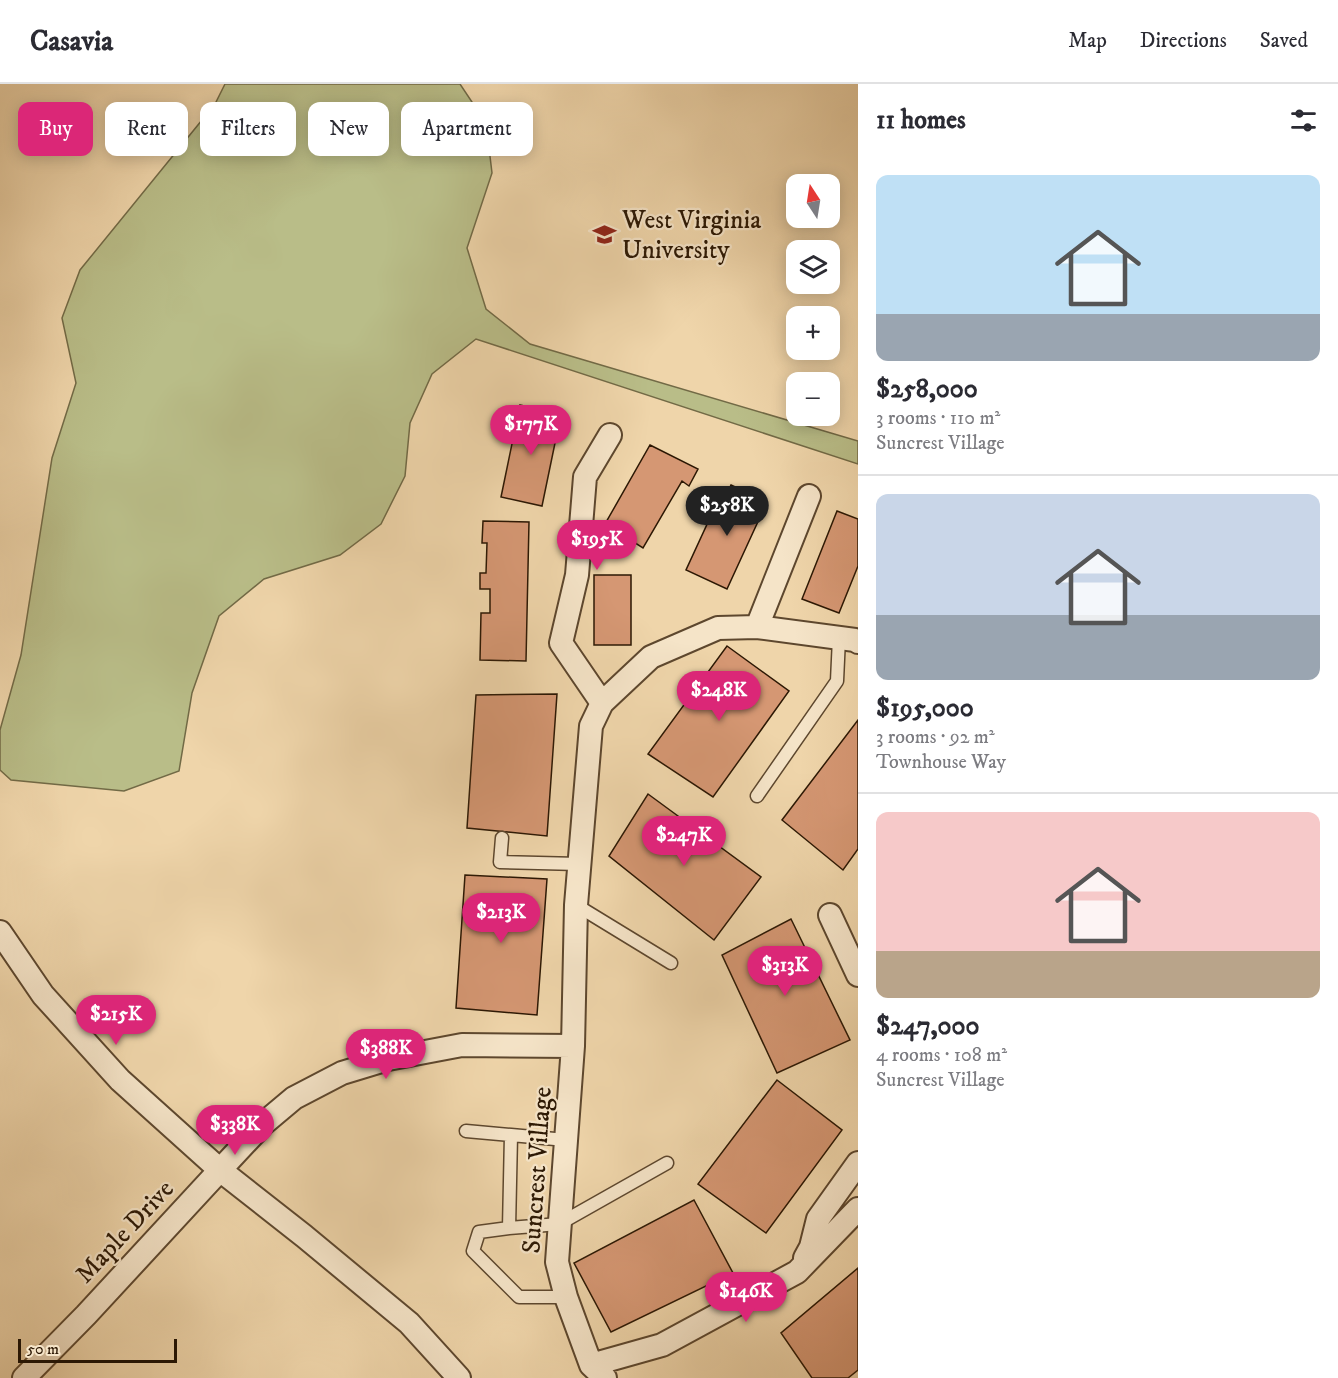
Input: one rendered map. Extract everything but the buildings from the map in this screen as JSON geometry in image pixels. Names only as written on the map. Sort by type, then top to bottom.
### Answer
[{"type":"street","points":[[602,703],[561,644],[577,575],[585,477],[610,435]]},
{"type":"street","points":[[757,627],[809,496]]},
{"type":"street","name":"Suncrest Village","points":[[848,640],[757,627],[718,628],[651,657],[602,703],[591,726],[576,905],[573,1046],[557,1262],[566,1297],[598,1372],[662,1345],[797,1272],[858,1209]]},
{"type":"street","points":[[830,915],[858,975]]},
{"type":"street","points":[[0,932],[43,995],[120,1080],[220,1170],[409,1323],[459,1378]]},
{"type":"street","points":[[220,1170],[263,1124],[294,1098],[342,1073],[388,1059],[462,1045],[573,1046]]},
{"type":"street","points":[[797,1272],[811,1247],[818,1219],[858,1163]]},
{"type":"street","name":"Maple Drive","points":[[24,1378],[86,1315],[220,1170]]},
{"type":"lane","points":[[757,796],[837,681],[848,640]]},
{"type":"lane","points":[[502,838],[500,862],[579,864]]},
{"type":"lane","points":[[576,905],[671,963]]},
{"type":"lane","points":[[466,1131],[566,1140]]},
{"type":"lane","points":[[509,1228],[511,1135]]},
{"type":"lane","points":[[566,1297],[519,1297],[473,1251],[479,1232],[559,1224],[667,1163]]},
{"type":"green space","points":[[225,84],[460,84],[472,102],[401,102],[401,156],[490,156],[492,173],[467,248],[486,309],[530,344],[786,420],[786,426],[807,426],[858,441],[858,464],[476,339],[432,374],[410,423],[405,476],[381,524],[340,555],[264,579],[219,616],[192,693],[179,771],[124,791],[11,780],[0,770],[0,730],[21,655],[52,458],[76,383],[62,318],[80,270],[173,156],[188,156],[188,137],[200,122],[200,156],[296,156],[296,102],[216,102]]},
{"type":"place","name":"West Virginia University","points":[[604,234]]}]
